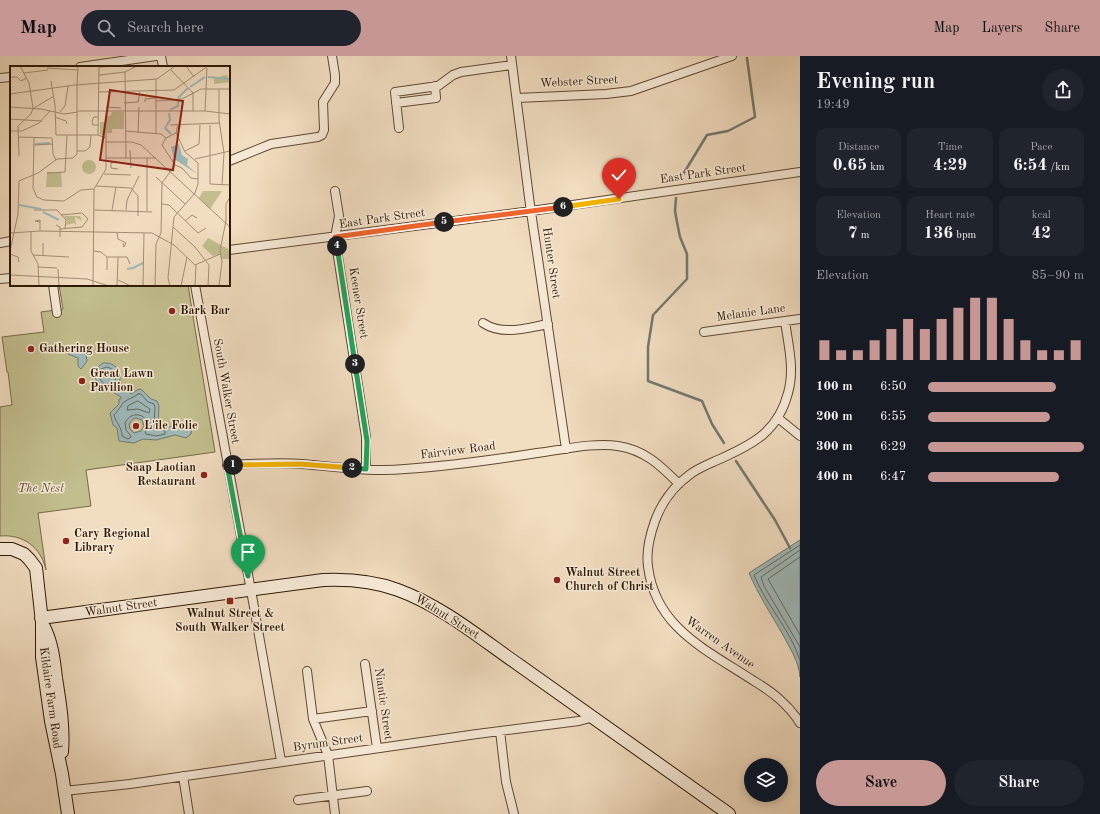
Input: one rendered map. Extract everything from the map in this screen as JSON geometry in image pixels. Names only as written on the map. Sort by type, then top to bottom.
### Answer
[{"type":"main road","name":"Kildaire Farm Road","points":[[0,549],[12,549],[24,554],[36,568],[42,620],[42,657],[49,707],[68,814]]},
{"type":"main road","name":"Walnut Street","points":[[42,620],[323,580],[344,580],[379,584],[417,598],[452,619],[594,717],[729,814]]},
{"type":"street","points":[[87,66],[156,56]]},
{"type":"street","points":[[162,56],[163,66]]},
{"type":"street","points":[[230,161],[271,144],[318,137],[322,135],[324,130],[323,102],[335,83],[332,56]]},
{"type":"street","name":"Hunter Street","points":[[511,56],[531,212],[566,449]]},
{"type":"street","name":"Webster Street","points":[[517,98],[606,94],[631,91],[732,56]]},
{"type":"street","points":[[399,128],[395,92],[442,84],[458,72],[512,65]]},
{"type":"street","points":[[0,78],[10,77]]},
{"type":"street","name":"East Park Street","points":[[230,250],[531,212],[800,172]]},
{"type":"street","name":"Keener Street","points":[[335,191],[339,216],[335,237],[366,437],[366,469]]},
{"type":"street","points":[[0,243],[10,241]]},
{"type":"street","points":[[0,279],[10,278]]},
{"type":"street","points":[[53,286],[57,313]]},
{"type":"street","name":"South Walker Street","points":[[195,286],[281,761]]},
{"type":"street","name":"Melanie Lane","points":[[704,332],[800,319]]},
{"type":"street","name":"Warren Avenue","points":[[785,321],[791,361],[791,382],[786,401],[778,418],[765,434],[752,443],[698,469],[679,484],[665,501],[658,513],[652,530],[648,564],[650,578],[658,601],[664,612],[677,628],[694,642],[772,692],[788,706],[800,723]]},
{"type":"street","points":[[483,323],[493,328],[507,330],[548,324]]},
{"type":"street","points":[[778,418],[800,436]]},
{"type":"street","name":"Fairview Road","points":[[227,465],[300,464],[403,470],[566,449],[612,445],[629,448],[642,454],[660,465],[679,484]]},
{"type":"street","name":"Niantic Street","points":[[365,664],[377,748]]},
{"type":"street","points":[[307,671],[314,719],[328,755],[335,814]]},
{"type":"street","points":[[314,719],[372,711]]},
{"type":"street","name":"Byrum Street","points":[[64,791],[130,784],[281,761],[579,721],[594,717]]},
{"type":"street","points":[[500,731],[506,782],[514,814]]},
{"type":"street","points":[[183,776],[189,814]]},
{"type":"street","points":[[298,800],[367,792]]},
{"type":"green space","name":"The Nest","points":[[59,286],[188,286],[215,452],[86,470],[91,506],[38,513],[46,570],[40,555],[30,544],[16,537],[0,536],[0,407],[12,405],[2,337],[44,332],[41,312],[63,309]]},
{"type":"water","points":[[70,347],[85,350],[87,361],[81,369],[78,366],[78,358],[68,354],[68,349]]},
{"type":"water","points":[[103,363],[112,364],[119,372],[119,383],[122,384],[131,394],[139,389],[151,399],[157,401],[159,406],[158,423],[169,427],[184,424],[192,425],[191,434],[186,438],[175,435],[156,440],[143,439],[134,443],[119,441],[117,428],[113,425],[110,413],[119,404],[119,399],[121,399],[121,397],[111,391],[113,390],[111,388],[105,388],[98,383],[95,375],[99,366]],"holes":[[[136,418],[142,420],[144,426],[141,431],[134,433],[130,429],[129,424]]]},
{"type":"water","points":[[800,540],[800,677],[794,655],[749,573]]},
{"type":"waterway","points":[[677,180],[682,176],[707,135],[728,131],[755,117],[747,58]]},
{"type":"waterway","points":[[676,198],[675,211],[677,222],[680,237],[687,254],[687,279],[653,315],[648,347],[648,381],[702,401],[712,424],[724,443]]},
{"type":"waterway","points":[[736,461],[775,520],[790,548]]},
{"type":"place","name":"Bark Bar","points":[[172,311]]},
{"type":"place","name":"Gathering House","points":[[31,349]]},
{"type":"place","name":"Great Lawn Pavilion","points":[[82,381]]},
{"type":"place","name":"L'île Folie","points":[[136,426]]},
{"type":"place","name":"Saap Laotian Restaurant","points":[[204,475]]},
{"type":"place","name":"Cary Regional Library","points":[[66,541]]},
{"type":"place","name":"Walnut Street Church of Christ","points":[[557,580]]},
{"type":"place","name":"Walnut Street & South Walker Street","points":[[230,601]]},
{"type":"route","points":[[248,576],[227,465],[279,463],[366,469],[366,437],[335,237],[531,212],[619,199]]}]
